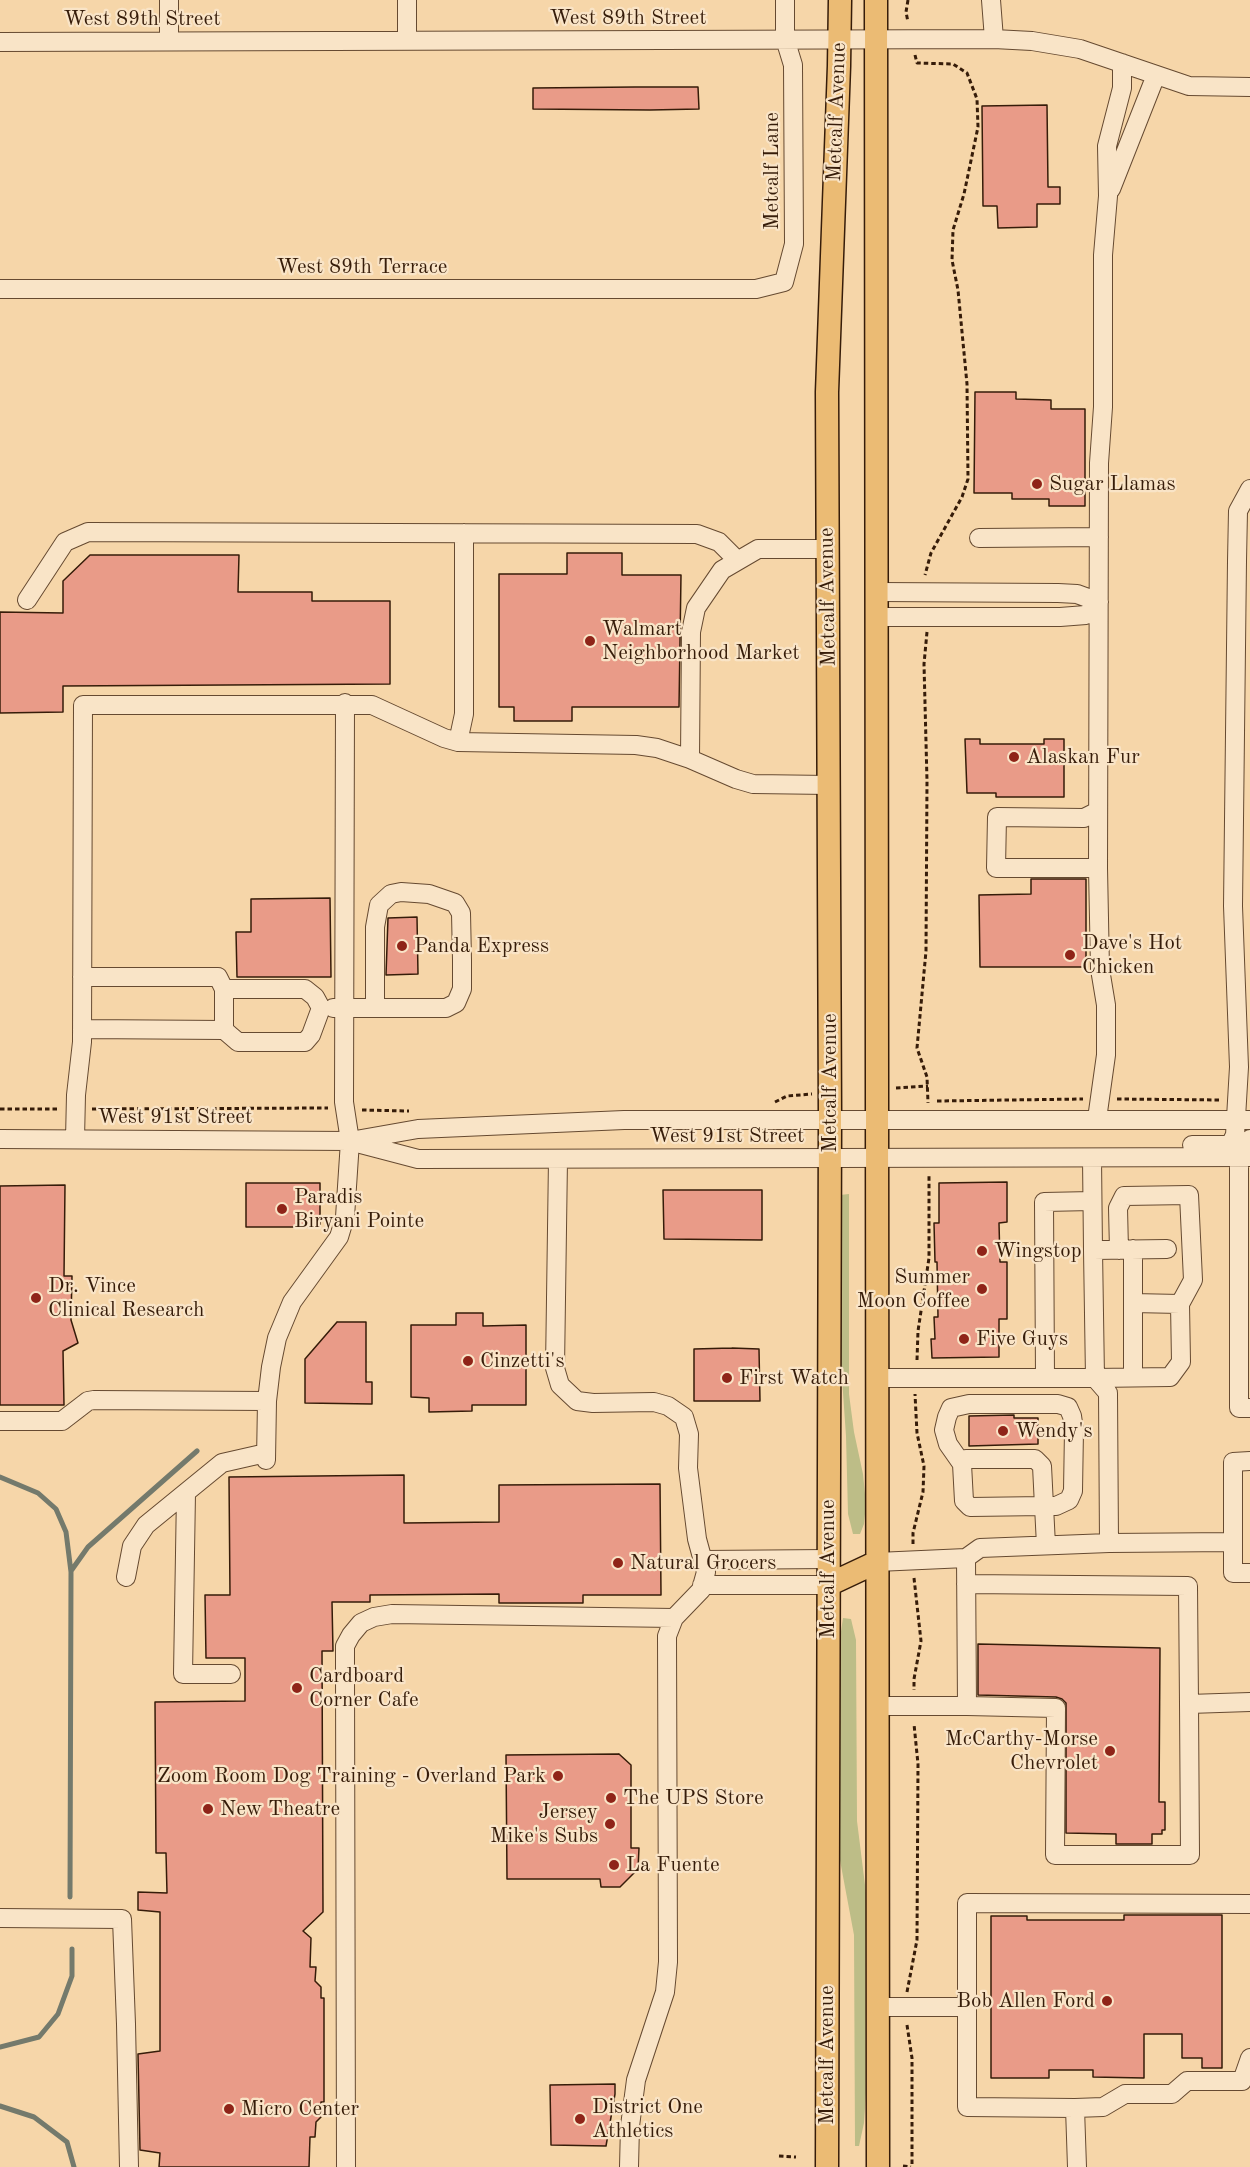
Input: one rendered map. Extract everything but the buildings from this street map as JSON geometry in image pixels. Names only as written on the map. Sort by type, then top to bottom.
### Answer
[{"type":"main road","name":"Metcalf Avenue","points":[[827,2167],[830,1119],[827,392],[840,0]]},
{"type":"main road","name":"Metcalf Avenue","points":[[876,0],[878,2167]]},
{"type":"main road","points":[[828,1559],[877,1562]]},
{"type":"main road","points":[[828,1585],[877,1562]]},
{"type":"street","points":[[169,0],[169,41]]},
{"type":"street","points":[[407,0],[407,41]]},
{"type":"street","name":"Metcalf Lane","points":[[725,289],[756,289],[784,282],[795,244],[793,65],[785,39],[785,0]]},
{"type":"street","points":[[991,0],[994,39]]},
{"type":"street","name":"West 89th Street","points":[[0,42],[994,39],[1032,41],[1080,49],[1189,86],[1250,87]]},
{"type":"street","points":[[1097,1119],[1106,1055],[1106,1005],[1100,969],[1098,868],[1098,463],[1103,407],[1103,255],[1108,196],[1107,146],[1122,88],[1122,63]]},
{"type":"street","points":[[1108,196],[1156,75]]},
{"type":"street","name":"West 89th Terrace","points":[[0,289],[725,289]]},
{"type":"street","points":[[1130,1158],[1154,1146],[1230,1145],[1243,1120],[1245,1067],[1243,992],[1233,906],[1238,511],[1250,489]]},
{"type":"street","points":[[27,600],[65,542],[88,532],[697,534],[719,542],[737,560]]},
{"type":"street","points":[[458,741],[464,714],[464,533]]},
{"type":"street","points":[[979,538],[1099,537]]},
{"type":"street","points":[[690,759],[691,632],[696,608],[722,570],[758,549],[827,549]]},
{"type":"street","points":[[878,592],[1058,593],[1077,594],[1099,602]]},
{"type":"street","points":[[878,618],[1060,618],[1086,615],[1099,602]]},
{"type":"street","points":[[126,1577],[132,1546],[146,1525],[222,1463],[250,1455],[266,1456],[267,1401],[277,1338],[292,1302],[339,1237],[345,1217],[350,1141],[345,1109],[345,704]]},
{"type":"street","points":[[75,1139],[82,1029],[83,705],[372,705],[444,738],[458,741],[636,745],[657,748],[690,759],[753,784],[829,785]]},
{"type":"street","points":[[1098,811],[1084,818],[997,817],[996,858],[996,868],[1098,868]]},
{"type":"street","points":[[321,1008],[375,1008],[446,1008],[456,1004],[462,989],[462,960],[461,913],[455,903],[429,894],[401,891],[391,894],[379,904],[376,913],[375,1008]]},
{"type":"street","points":[[82,977],[218,977],[224,989],[224,1030]]},
{"type":"street","points":[[82,1029],[224,1030],[238,1042],[305,1042],[311,1035],[321,1008],[315,997],[305,989],[224,989]]},
{"type":"street","name":"West 91st Street","points":[[0,1139],[350,1141],[418,1129],[624,1120],[1243,1120]]},
{"type":"street","points":[[1250,1139],[1241,1146],[1245,1157],[1244,1354],[1239,1408],[1250,1408]]},
{"type":"street","name":"West 91st Street","points":[[350,1141],[418,1159],[1245,1157]]},
{"type":"street","points":[[1092,1158],[1095,1378],[1108,1393],[1109,1543]]},
{"type":"street","points":[[558,1159],[555,1368],[561,1384],[577,1401],[654,1402],[668,1406],[684,1417],[689,1434],[688,1468],[697,1539],[706,1572],[700,1590],[674,1618],[667,1636],[668,1962],[665,1992],[636,2080],[630,2126],[629,2167]]},
{"type":"street","points":[[878,1378],[1170,1377],[1181,1362],[1180,1304],[1193,1280],[1189,1195],[1124,1196],[1118,1208],[1133,1304],[1133,1377]]},
{"type":"street","points":[[1045,1377],[1044,1203],[1092,1201]]},
{"type":"street","points":[[1093,1250],[1167,1249]]},
{"type":"street","points":[[1133,1304],[1180,1304]]},
{"type":"street","points":[[0,1421],[62,1421],[88,1401],[94,1400],[267,1401]]},
{"type":"street","points":[[963,1464],[948,1444],[945,1430],[946,1417],[951,1408],[969,1404],[1058,1404],[1068,1407],[1072,1416],[1073,1491],[1069,1500],[1056,1506],[1044,1506],[970,1507],[964,1501],[963,1464],[966,1459],[1035,1459],[1042,1466],[1044,1506],[1046,1545]]},
{"type":"street","points":[[1250,1461],[1233,1462],[1233,1573],[1250,1573]]},
{"type":"street","points":[[186,1493],[183,1674],[231,1674]]},
{"type":"street","points":[[877,1562],[966,1558],[980,1548],[1109,1543],[1233,1542]]},
{"type":"street","points":[[966,1558],[967,1706]]},
{"type":"street","points":[[703,1560],[828,1559]]},
{"type":"street","points":[[878,1706],[1056,1708],[1055,1855],[1190,1855],[1188,1586],[966,1584]]},
{"type":"street","points":[[702,1585],[828,1585]]},
{"type":"street","points":[[346,2167],[345,1646],[351,1635],[361,1623],[374,1617],[392,1614],[674,1618]]},
{"type":"street","points":[[1189,1704],[1250,1701]]},
{"type":"street","points":[[1250,1904],[967,1904],[967,2107],[1103,2107],[1125,2094],[1172,2094],[1187,2081],[1242,2081],[1250,2058]]},
{"type":"street","points":[[0,1918],[122,1919],[129,2167]]},
{"type":"street","points":[[878,2007],[967,2007]]},
{"type":"street","points":[[1075,2108],[1077,2167]]},
{"type":"path","points":[[906,12],[908,0]]},
{"type":"path","points":[[917,63],[953,64],[967,73],[977,99],[978,126],[964,194],[953,230],[952,260],[958,290],[967,384],[968,479],[962,497],[931,553],[925,569],[925,592]]},
{"type":"path","points":[[926,618],[924,664],[927,791],[926,951],[916,1048],[927,1077],[928,1120]]},
{"type":"path","points":[[765,1105],[787,1096]]},
{"type":"path","points":[[0,1109],[419,1111]]},
{"type":"path","points":[[903,2166],[912,2167],[912,2058],[908,2031],[907,1986],[917,1940],[918,1764],[914,1731],[914,1679],[921,1641],[914,1590],[913,1533],[923,1492],[924,1466],[914,1403],[918,1331],[929,1258],[929,1159]]},
{"type":"path","points":[[779,2156],[793,2158]]},
{"type":"green space","points":[[849,1194],[849,1394],[866,1504],[864,1524],[860,1534],[853,1534],[848,1514],[846,1436],[839,1335],[840,1195]]},
{"type":"green space","points":[[843,1618],[851,1619],[856,1640],[857,1821],[866,1893],[866,2093],[864,2123],[859,2146],[855,2146],[854,1935],[839,1855],[840,1638]]},
{"type":"waterway","points":[[71,1571],[88,1547],[197,1451]]},
{"type":"waterway","points":[[0,1477],[38,1493],[56,1509],[66,1532],[71,1572],[70,1897]]},
{"type":"waterway","points":[[0,2047],[39,2037],[58,2014],[72,1976],[72,1949]]},
{"type":"waterway","points":[[0,2106],[34,2117],[67,2142],[74,2167]]},
{"type":"place","name":"Sugar Llamas","points":[[1037,484]]},
{"type":"place","name":"Walmart Neighborhood Market","points":[[590,641]]},
{"type":"place","name":"Alaskan Fur","points":[[1014,757]]},
{"type":"place","name":"Panda Express","points":[[402,946]]},
{"type":"place","name":"Dave's Hot Chicken","points":[[1070,955]]},
{"type":"place","name":"Paradis Biryani Pointe","points":[[282,1209]]},
{"type":"place","name":"Wingstop","points":[[982,1251]]},
{"type":"place","name":"Summer Moon Coffee","points":[[982,1289]]},
{"type":"place","name":"Dr. Vince Clinical Research","points":[[36,1298]]},
{"type":"place","name":"Five Guys","points":[[964,1339]]},
{"type":"place","name":"Cinzetti's","points":[[468,1361]]},
{"type":"place","name":"First Watch","points":[[727,1378]]},
{"type":"place","name":"Wendy's","points":[[1003,1431]]},
{"type":"place","name":"Natural Grocers","points":[[618,1563]]},
{"type":"place","name":"Cardboard Corner Cafe","points":[[297,1688]]},
{"type":"place","name":"McCarthy-Morse Chevrolet","points":[[1110,1751]]},
{"type":"place","name":"Zoom Room Dog Training - Overland Park","points":[[558,1776]]},
{"type":"place","name":"The UPS Store","points":[[611,1798]]},
{"type":"place","name":"New Theatre","points":[[208,1809]]},
{"type":"place","name":"Jersey Mike's Subs","points":[[610,1824]]},
{"type":"place","name":"La Fuente","points":[[614,1865]]},
{"type":"place","name":"Bob Allen Ford","points":[[1107,2001]]},
{"type":"place","name":"Micro Center","points":[[229,2109]]},
{"type":"place","name":"District One Athletics","points":[[580,2119]]}]
